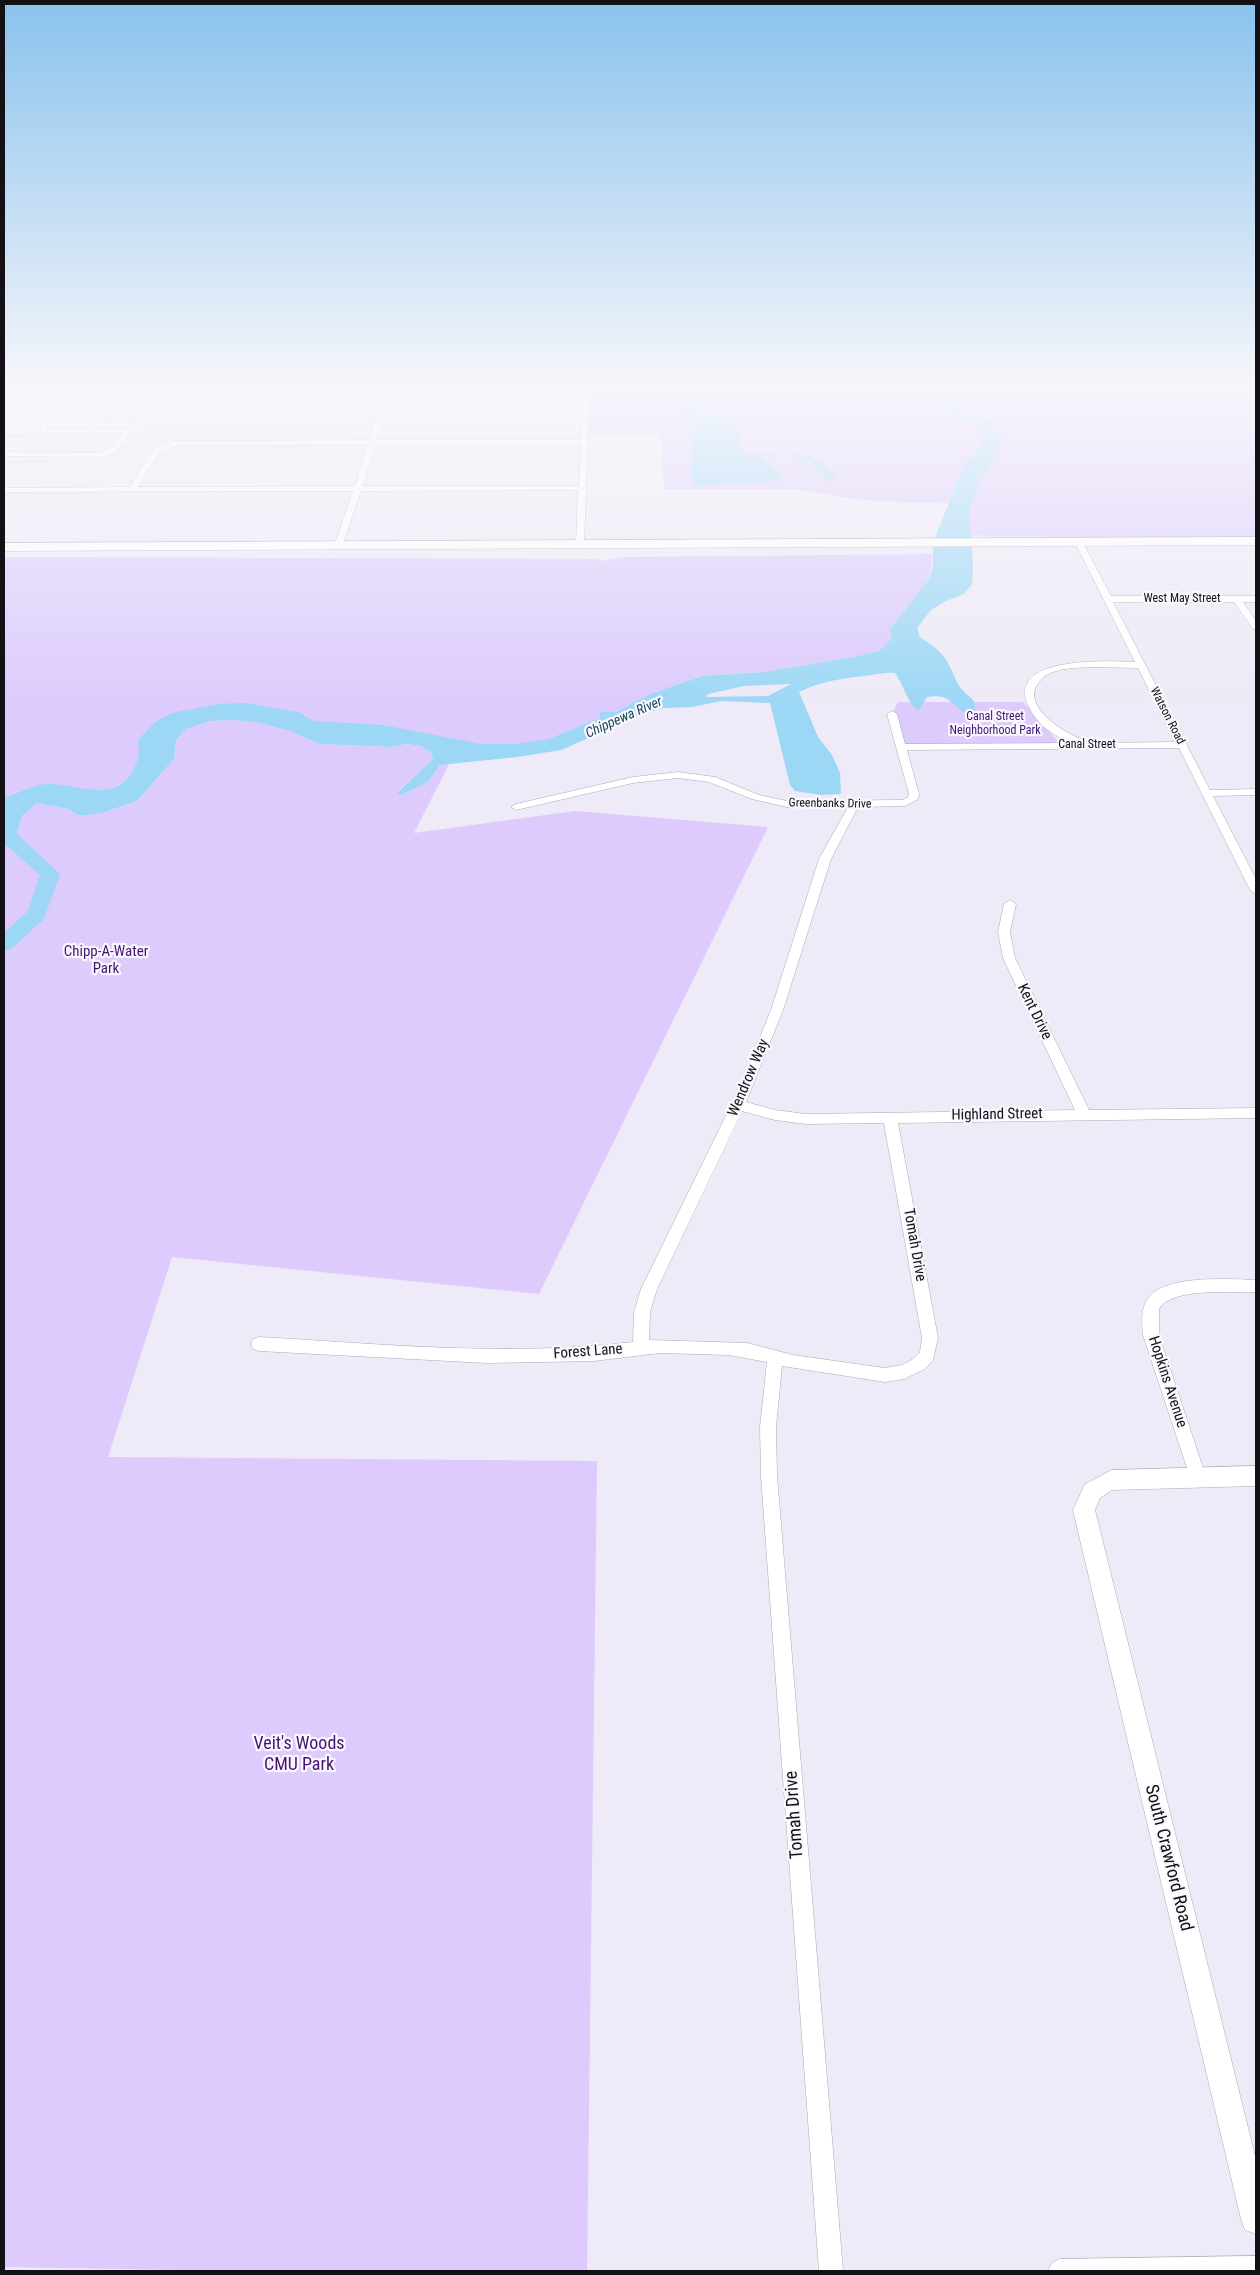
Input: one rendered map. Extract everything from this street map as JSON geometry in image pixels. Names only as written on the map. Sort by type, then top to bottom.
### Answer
[{"type":"main road","points":[[4,547],[1256,541]]},
{"type":"street","points":[[338,546],[357,493]]},
{"type":"street","points":[[580,545],[581,493]]},
{"type":"street","name":"Watson Road","points":[[1078,541],[1256,890]]},
{"type":"street","name":"West May Street","points":[[1107,599],[1256,599]]},
{"type":"street","points":[[1237,599],[1256,627]]},
{"type":"street","points":[[1098,745],[1072,739],[1051,727],[1033,708],[1030,697],[1031,688],[1040,676],[1063,667],[1141,665]]},
{"type":"street","name":"Greenbanks Drive","points":[[516,807],[639,779],[678,775],[711,778],[756,797],[779,803],[900,804],[913,799],[914,790],[892,714]]},
{"type":"street","name":"Canal Street","points":[[902,747],[1182,745]]},
{"type":"street","points":[[1205,793],[1256,792]]},
{"type":"street","name":"Wendrow Way","points":[[641,1347],[642,1312],[649,1289],[739,1105],[777,1010],[827,852],[854,805]]},
{"type":"street","name":"Kent Drive","points":[[1010,904],[1004,932],[1008,954],[1017,977],[1084,1114]]},
{"type":"street","name":"Highland Street","points":[[739,1105],[797,1118],[1256,1113]]},
{"type":"street","name":"Tomah Drive","points":[[890,1117],[930,1332],[928,1355],[913,1368]]},
{"type":"street","name":"Hopkins Avenue","points":[[1198,1477],[1151,1335],[1149,1320],[1152,1307],[1160,1296],[1174,1289],[1256,1286]]},
{"type":"street","name":"Forest Lane","points":[[259,1344],[479,1356],[594,1354],[641,1347],[739,1349],[775,1358],[878,1374],[897,1374],[913,1368]]},
{"type":"street","name":"Tomah Drive","points":[[775,1358],[768,1428],[769,1476],[831,2271]]},
{"type":"street","points":[[1198,1477],[1256,1476]]},
{"type":"street","name":"South Crawford Road","points":[[1198,1477],[1112,1480],[1098,1486],[1087,1496],[1084,1510],[1086,1526],[1256,2218]]},
{"type":"street","points":[[1060,2271],[1256,2268]]},
{"type":"green space","points":[[818,493],[1256,493],[1256,537],[1120,538],[956,535],[966,503],[884,501]]},
{"type":"green space","points":[[933,554],[929,579],[890,629],[891,639],[879,651],[764,672],[702,676],[650,694],[616,712],[600,713],[600,718],[594,720],[594,734],[526,754],[472,754],[440,740],[377,731],[312,726],[255,712],[230,710],[202,715],[177,729],[163,752],[160,770],[140,787],[110,798],[77,797],[22,801],[7,815],[7,834],[18,831],[22,816],[37,803],[68,809],[80,816],[102,813],[137,801],[174,759],[176,740],[186,729],[210,721],[237,720],[260,723],[290,731],[320,744],[391,747],[405,744],[421,746],[431,753],[433,759],[397,792],[401,795],[428,782],[440,765],[449,764],[414,833],[575,811],[768,827],[539,1294],[172,1257],[108,1457],[597,1461],[587,2271],[235,2271],[4,2267],[4,557],[599,559],[599,561],[625,557]]},
{"type":"green space","name":"Canal Street Neighborhood Park","points":[[898,702],[1023,702],[1061,745],[902,747],[892,714]]},
{"type":"water","points":[[953,493],[976,493],[969,512],[973,566],[972,584],[964,594],[946,601],[931,610],[917,628],[920,637],[944,657],[959,686],[974,701],[975,711],[967,714],[946,698],[935,696],[927,697],[918,711],[911,703],[895,673],[831,681],[799,692],[818,737],[832,755],[840,773],[841,794],[821,795],[795,791],[790,785],[770,703],[721,701],[692,707],[663,708],[641,715],[561,750],[517,757],[440,765],[428,782],[401,795],[397,793],[433,759],[431,753],[421,746],[406,744],[391,747],[320,744],[290,731],[260,723],[236,720],[210,721],[186,729],[176,740],[174,759],[137,801],[102,813],[80,816],[68,809],[37,803],[22,816],[18,831],[4,835],[4,798],[43,784],[93,790],[115,788],[132,773],[138,761],[138,740],[155,722],[172,713],[219,704],[246,703],[298,712],[314,721],[383,725],[481,744],[516,744],[549,739],[600,718],[600,712],[616,712],[650,694],[702,676],[764,672],[879,651],[891,639],[890,629],[929,579],[933,564],[933,543]],"holes":[[[791,684],[768,696],[706,697],[708,694],[744,686]]]},
{"type":"waterway","name":"Chippewa River","points":[[4,944],[37,914],[50,874],[7,836],[7,815],[16,806]]},
{"type":"park label","name":"Chipp-A-Water Park","points":[[106,960]]},
{"type":"park label","name":"Veit's Woods CMU Park","points":[[299,1754]]}]
